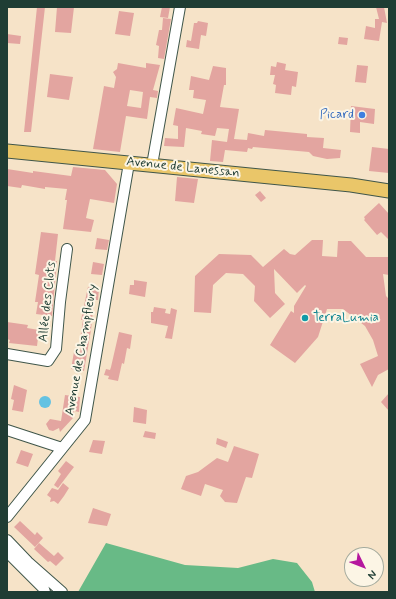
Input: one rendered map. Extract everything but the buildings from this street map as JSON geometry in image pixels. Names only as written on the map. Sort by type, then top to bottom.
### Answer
[{"type":"main road","name":"Avenue de Lanessan","points":[[7,151],[358,186]]},
{"type":"main road","points":[[358,186],[389,187]]},
{"type":"main road","points":[[358,186],[389,191]]},
{"type":"street","points":[[152,165],[180,7]]},
{"type":"street","name":"Avenue de Champfleury","points":[[7,516],[85,420],[129,163]]},
{"type":"street","name":"Allée des Clots","points":[[7,354],[48,361],[56,349],[67,249]]},
{"type":"street","points":[[7,430],[62,448]]},
{"type":"street","points":[[7,540],[28,562],[62,592]]},
{"type":"street","points":[[7,552],[44,589],[44,592]]},
{"type":"green space","points":[[106,543],[185,565],[238,568],[273,559],[297,563],[312,582],[315,592],[78,592]]},
{"type":"water","points":[[43,396],[47,396],[51,402],[47,408],[43,408],[39,404],[39,400]]},
{"type":"place","name":"Picard","points":[[362,115]]},
{"type":"place","name":"TerraLumia","points":[[305,318]]}]
